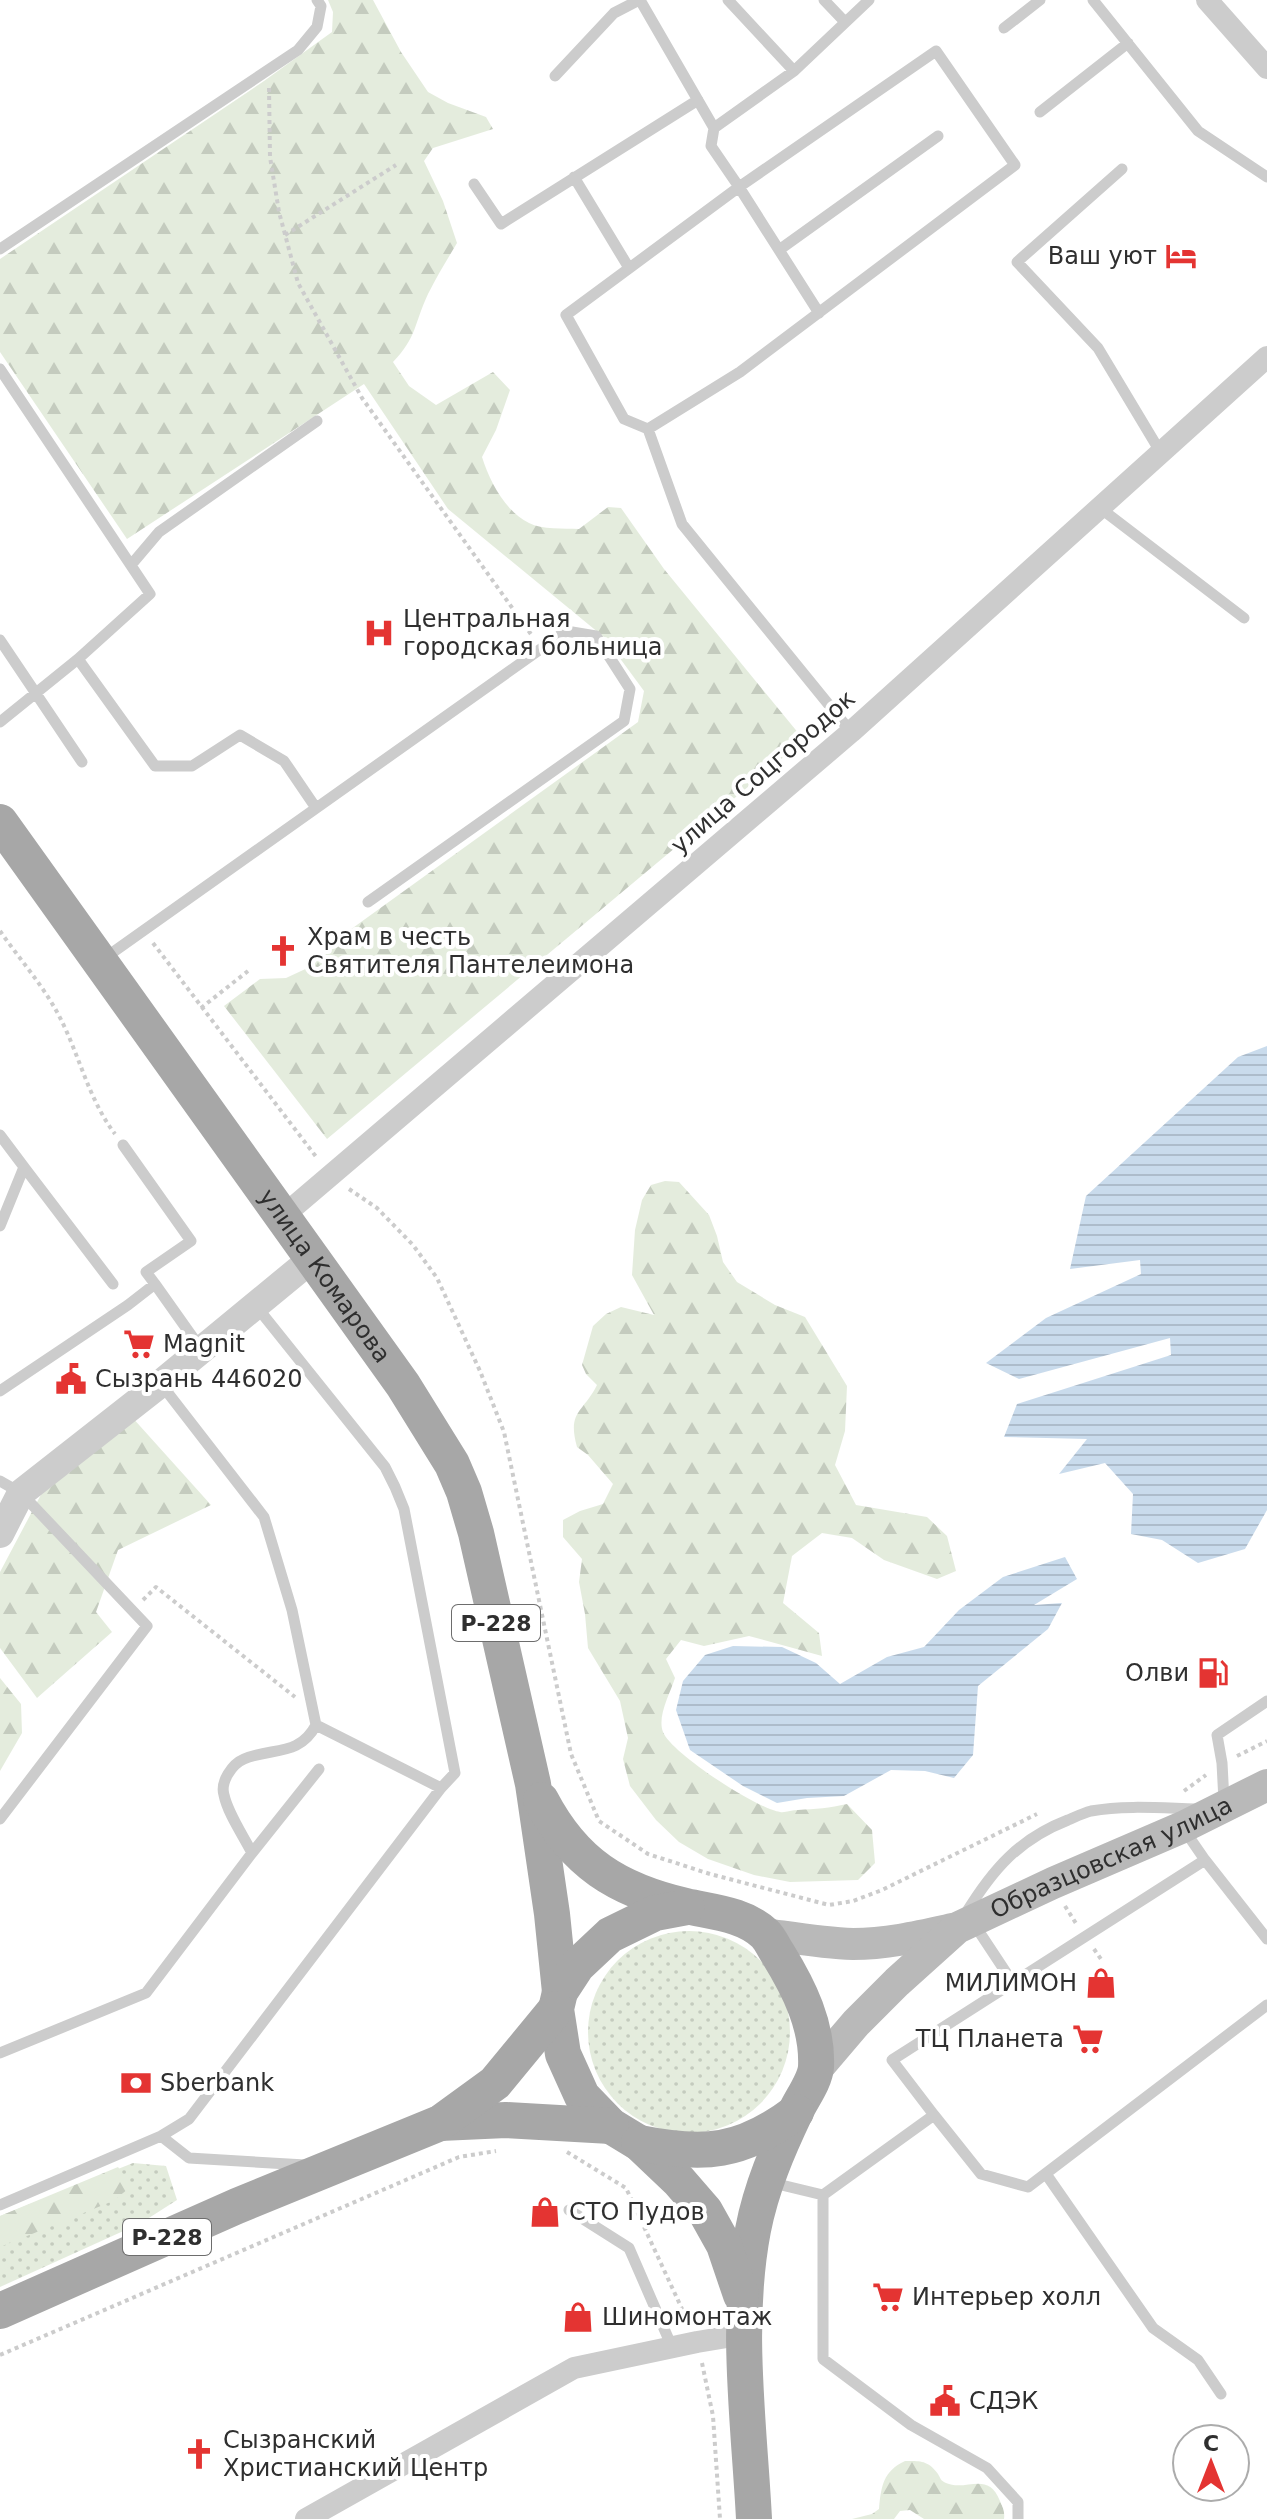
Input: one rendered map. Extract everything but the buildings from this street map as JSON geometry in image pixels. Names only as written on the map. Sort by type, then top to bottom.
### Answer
[{"type":"main road","name":"улица Комарова","points":[[0,822],[436,1435],[464,1492],[476,1533],[533,1784]]},
{"type":"main road","name":"Р-228","points":[[533,1784],[556,1828],[598,1870],[642,1894],[740,1919],[765,1934]]},
{"type":"main road","name":"Р-228","points":[[533,1784],[552,1914],[563,2054],[582,2096],[679,2181],[705,2211],[724,2245],[744,2318]]},
{"type":"main road","name":"Образцовская улица","points":[[964,1924],[1183,1827],[1267,1785]]},
{"type":"main road","name":"Р-228","points":[[0,2311],[237,2206],[440,2123],[495,2083],[558,2000],[577,1966],[610,1935],[655,1913],[688,1907]]},
{"type":"main road","points":[[765,1934],[855,1944],[904,1939],[964,1924]]},
{"type":"main road","points":[[816,2070],[866,2012],[964,1924]]},
{"type":"main road","points":[[765,1934],[807,2009],[816,2070]]},
{"type":"main road","name":"Р-228","points":[[754,2519],[744,2318],[753,2230],[765,2181],[816,2070]]},
{"type":"main road","name":"Р-228","points":[[440,2123],[506,2120],[625,2134],[677,2150],[711,2151],[747,2142],[778,2126],[796,2112]]},
{"type":"street","points":[[1207,0],[1263,63]]},
{"type":"street","name":"улица Соцгородок","points":[[283,1216],[851,732],[1267,357]]},
{"type":"street","points":[[0,1534],[11,1487],[160,1384],[313,1258]]},
{"type":"street","points":[[306,2519],[574,2368],[697,2342],[744,2318]]},
{"type":"lane","points":[[0,249],[298,50],[317,27],[321,6],[317,0]]},
{"type":"lane","points":[[555,76],[614,13],[640,0],[714,128],[711,146],[819,313]]},
{"type":"lane","points":[[728,0],[794,71]]},
{"type":"lane","points":[[824,0],[845,22]]},
{"type":"lane","points":[[714,128],[794,71],[869,0]]},
{"type":"lane","points":[[1004,28],[1040,0]]},
{"type":"lane","points":[[1093,0],[1198,131],[1267,177]]},
{"type":"lane","points":[[1040,112],[1128,43]]},
{"type":"lane","points":[[648,429],[740,372],[1015,165],[936,51],[739,187],[566,315],[624,419],[648,429],[682,524],[851,732]]},
{"type":"lane","points":[[1263,63],[1267,83]]},
{"type":"lane","points":[[474,184],[501,224],[698,100]]},
{"type":"lane","points":[[779,250],[938,136]]},
{"type":"lane","points":[[1122,169],[1017,262],[1098,348],[1161,453]]},
{"type":"lane","points":[[574,177],[629,268]]},
{"type":"lane","points":[[0,369],[150,594],[78,659],[0,722]]},
{"type":"lane","points":[[131,565],[159,532],[317,421]]},
{"type":"lane","points":[[1100,508],[1244,618]]},
{"type":"lane","points":[[99,962],[566,631],[596,636],[630,689],[624,721],[368,902]]},
{"type":"lane","points":[[0,640],[82,762]]},
{"type":"lane","points":[[78,659],[155,766],[192,766],[240,735],[284,761],[316,808]]},
{"type":"lane","points":[[0,1135],[113,1284]]},
{"type":"lane","points":[[123,1145],[191,1241],[146,1272],[201,1349]]},
{"type":"lane","points":[[0,1226],[24,1167]]},
{"type":"lane","points":[[0,1391],[155,1284]]},
{"type":"lane","points":[[0,2205],[161,2136],[189,2119],[455,1773],[404,1509],[385,1467],[256,1305]]},
{"type":"lane","points":[[160,1384],[264,1517],[292,1610],[316,1725],[310,1737],[298,1745],[244,1759],[224,1782],[224,1797],[252,1853]]},
{"type":"lane","points":[[0,1819],[147,1626],[11,1487]]},
{"type":"lane","points":[[1013,1983],[964,1924],[984,1883],[1014,1850],[1051,1826],[1088,1812],[1127,1807],[1220,1808],[1222,1763],[1217,1735],[1267,1701]]},
{"type":"lane","points":[[316,1725],[441,1788]]},
{"type":"lane","points":[[0,2053],[146,1993],[319,1769]]},
{"type":"lane","points":[[1183,1827],[1267,1939]]},
{"type":"lane","points":[[1205,1860],[892,2060],[981,2174],[1028,2187],[1267,2005]]},
{"type":"lane","points":[[765,2181],[823,2195],[934,2115]]},
{"type":"lane","points":[[161,2136],[189,2158],[336,2167]]},
{"type":"lane","points":[[1046,2174],[1153,2328],[1198,2360],[1221,2394]]},
{"type":"lane","points":[[823,2195],[823,2359],[911,2425],[987,2468],[1018,2502],[1018,2519]]},
{"type":"lane","points":[[569,2210],[629,2248],[672,2347]]},
{"type":"path","points":[[269,70],[270,157],[298,283],[362,398],[541,648]]},
{"type":"path","points":[[285,235],[396,165]]},
{"type":"path","points":[[143,930],[331,1176],[377,1208],[413,1245],[437,1278],[504,1432],[571,1754],[599,1821],[648,1854],[710,1874],[829,1905],[853,1901],[882,1890],[1041,1812]]},
{"type":"path","points":[[0,931],[56,1010],[99,1112],[123,1145]]},
{"type":"path","points":[[201,1008],[248,971]]},
{"type":"path","points":[[133,1611],[156,1587],[312,1710]]},
{"type":"path","points":[[1182,1793],[1222,1763],[1267,1741]]},
{"type":"path","points":[[557,2146],[626,2188],[697,2342],[713,2416],[720,2519]]},
{"type":"path","points":[[0,2355],[459,2157],[506,2149]]},
{"type":"green space","points":[[328,0],[373,0],[401,52],[428,92],[486,117],[493,129],[433,148],[424,161],[443,201],[457,243],[428,294],[411,337],[393,362],[409,386],[436,405],[493,372],[510,390],[496,430],[482,457],[494,486],[506,503],[529,523],[553,528],[579,529],[608,507],[621,508],[664,569],[804,740],[327,1139],[224,1006],[260,979],[286,978],[314,965],[325,948],[638,722],[644,691],[605,638],[448,509],[364,384],[127,539],[0,352],[0,259],[332,32],[333,12]]},
{"type":"green space","points":[[665,1181],[679,1182],[709,1215],[723,1262],[737,1282],[775,1305],[805,1317],[847,1386],[845,1431],[835,1465],[856,1505],[927,1517],[947,1536],[956,1571],[937,1579],[884,1560],[852,1538],[822,1533],[792,1556],[783,1603],[819,1633],[822,1656],[749,1636],[704,1646],[681,1640],[666,1659],[675,1678],[662,1719],[663,1732],[669,1741],[716,1779],[769,1809],[784,1812],[847,1804],[872,1830],[875,1863],[858,1880],[790,1882],[754,1875],[708,1859],[679,1842],[656,1820],[630,1786],[623,1759],[628,1738],[620,1701],[588,1648],[579,1582],[582,1559],[563,1537],[563,1520],[603,1504],[613,1484],[577,1447],[575,1419],[597,1385],[582,1365],[593,1326],[606,1314],[621,1307],[654,1315],[632,1275],[635,1230],[642,1200],[651,1185]]},
{"type":"green space","points":[[131,1416],[211,1505],[118,1550],[96,1612],[112,1632],[37,1698],[0,1648],[0,1572],[53,1472]]},
{"type":"green space","points":[[0,1678],[21,1704],[22,1733],[0,1771]]},
{"type":"green space","points":[[689,1931],[728,1938],[761,1960],[783,1993],[790,2032],[783,2071],[761,2104],[728,2126],[689,2133],[650,2126],[617,2104],[595,2071],[588,2032],[595,1993],[617,1960],[650,1938]]},
{"type":"green space","points":[[133,2163],[166,2166],[177,2200],[141,2223],[0,2287],[0,2216]]},
{"type":"green space","points":[[118,2167],[128,2189],[113,2201],[0,2247],[0,2216]]},
{"type":"green space","points":[[905,2461],[927,2464],[946,2483],[989,2486],[1000,2501],[1004,2519],[924,2519],[910,2510],[900,2511],[894,2519],[852,2519],[879,2509],[884,2480]]},
{"type":"water","points":[[1267,1046],[1267,1510],[1245,1549],[1198,1563],[1162,1540],[1131,1534],[1133,1494],[1105,1463],[1059,1474],[1087,1439],[1004,1437],[1017,1404],[1171,1355],[1170,1338],[1019,1379],[986,1363],[1046,1318],[1141,1274],[1140,1260],[1070,1269],[1086,1196],[1238,1057]]},
{"type":"water","points":[[1065,1557],[1077,1579],[1034,1605],[1062,1603],[1048,1629],[978,1686],[973,1755],[954,1778],[925,1771],[891,1770],[844,1796],[777,1803],[743,1786],[690,1750],[676,1710],[683,1681],[705,1655],[733,1646],[782,1647],[816,1663],[840,1684],[887,1657],[924,1647],[959,1610],[1003,1577]]},
{"type":"place","name":"Ваш уют","points":[[1181,256]]},
{"type":"place","name":"Центральная городская больница","points":[[379,633]]},
{"type":"place","name":"Храм в честь Святителя Пантелеимона","points":[[283,951]]},
{"type":"place","name":"Magnit","points":[[139,1344]]},
{"type":"place","name":"Сызрань 446020","points":[[71,1379]]},
{"type":"place","name":"Олви","points":[[1213,1673]]},
{"type":"place","name":"МИЛИМОН","points":[[1101,1983]]},
{"type":"place","name":"ТЦ Планета","points":[[1088,2039]]},
{"type":"place","name":"Sberbank","points":[[136,2083]]},
{"type":"place","name":"СТО Пудов","points":[[545,2212]]},
{"type":"place","name":"Интерьер холл","points":[[888,2297]]},
{"type":"place","name":"Шиномонтаж","points":[[578,2317]]},
{"type":"place","name":"СДЭК","points":[[945,2401]]},
{"type":"place","name":"Сызранский Христианский Центр","points":[[199,2454]]}]
